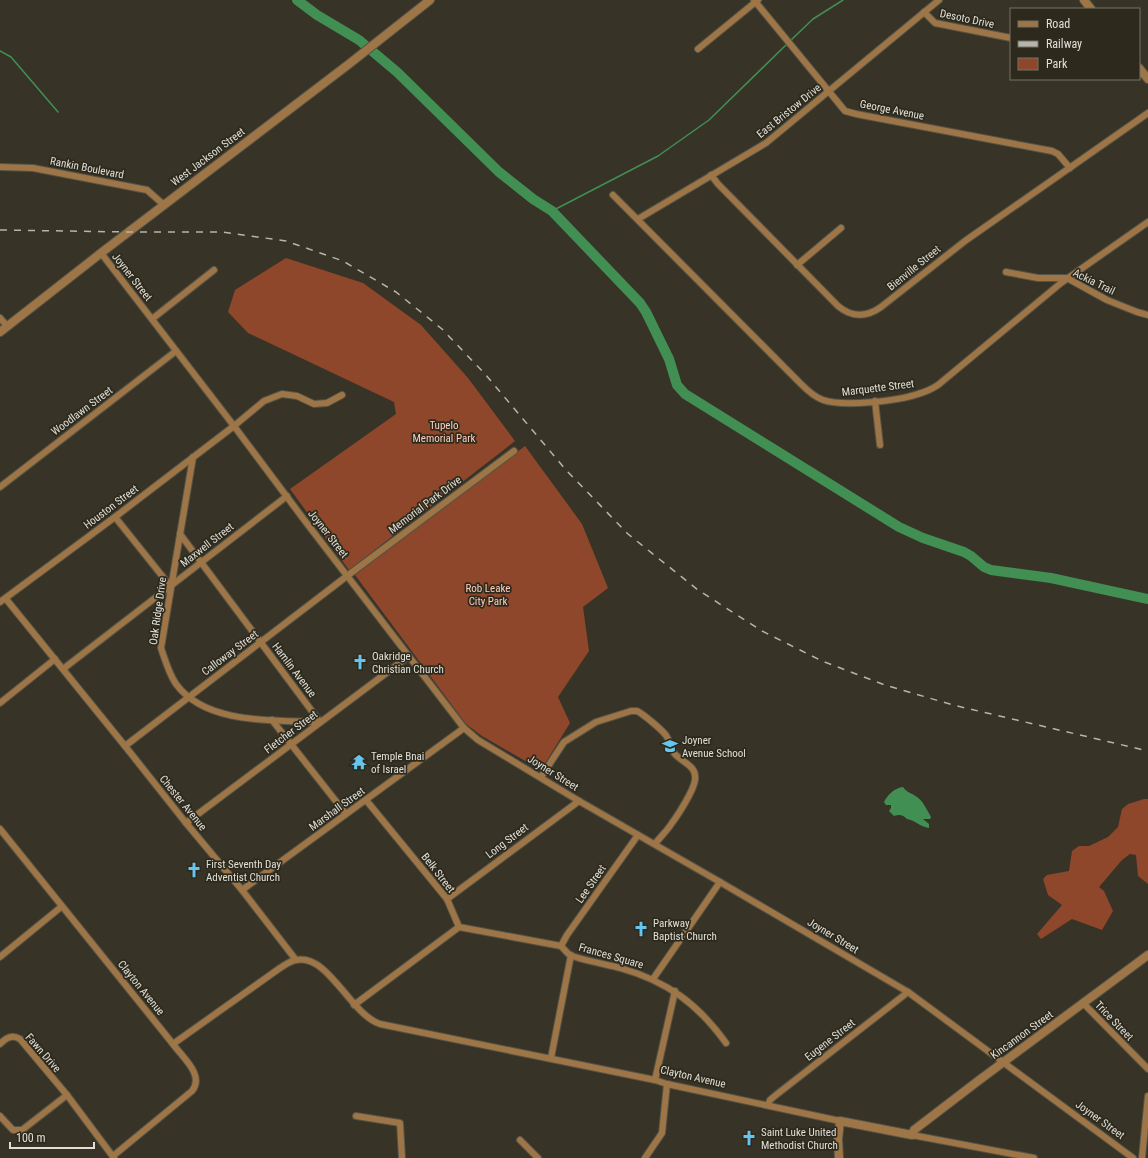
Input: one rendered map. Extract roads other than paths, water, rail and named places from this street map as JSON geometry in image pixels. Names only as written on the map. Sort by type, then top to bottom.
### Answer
[{"type":"street","name":"West Jackson Street","points":[[0,332],[100,253],[349,64],[430,0]]},
{"type":"street","name":"East Bristow Drive","points":[[638,219],[766,143],[939,0]]},
{"type":"street","points":[[1084,0],[1090,8]]},
{"type":"street","points":[[698,49],[756,1]]},
{"type":"street","name":"George Avenue","points":[[756,1],[785,38],[848,112],[1052,151],[1060,156],[1070,168]]},
{"type":"street","name":"Desoto Drive","points":[[924,12],[935,23],[1010,38]]},
{"type":"street","points":[[1140,69],[1148,79]]},
{"type":"street","name":"Bienville Street","points":[[711,175],[797,265],[843,310],[848,313],[859,315],[870,313],[889,301],[960,245],[1148,112]]},
{"type":"street","name":"Rankin Boulevard","points":[[0,167],[33,168],[147,190],[164,205]]},
{"type":"street","name":"Marquette Street","points":[[613,195],[762,346],[812,394],[824,400],[838,403],[875,401],[913,396],[938,386],[1068,278],[1148,222]]},
{"type":"street","points":[[797,265],[841,228]]},
{"type":"street","name":"Joyner Street","points":[[100,253],[464,728],[478,740],[579,801],[908,992],[1133,1158]]},
{"type":"street","points":[[152,319],[214,270]]},
{"type":"street","name":"Ackia Trail","points":[[1006,272],[1038,278],[1068,278],[1107,300],[1148,315]]},
{"type":"street","points":[[0,318],[7,326]]},
{"type":"street","name":"Woodlawn Street","points":[[0,487],[176,351]]},
{"type":"street","name":"Houston Street","points":[[3,601],[234,426],[264,401],[282,394],[297,396],[314,404],[327,403],[342,395]]},
{"type":"street","points":[[875,401],[880,445]]},
{"type":"street","name":"Memorial Park Drive","points":[[347,576],[514,451]]},
{"type":"street","name":"Oak Ridge Drive","points":[[193,456],[161,648],[168,668],[176,684],[188,697],[206,708],[228,715],[272,720],[320,722]]},
{"type":"street","name":"Maxwell Street","points":[[63,669],[287,496]]},
{"type":"street","points":[[115,517],[171,587]]},
{"type":"street","name":"Hamlin Avenue","points":[[180,534],[320,722]]},
{"type":"street","name":"Calloway Street","points":[[125,746],[347,576]]},
{"type":"street","name":"Chester Avenue","points":[[3,601],[55,659],[186,823],[242,890],[296,960]]},
{"type":"street","name":"Fletcher Street","points":[[186,823],[409,656]]},
{"type":"street","points":[[0,703],[55,659]]},
{"type":"street","points":[[541,777],[564,742],[596,722],[631,711],[636,711],[661,729],[667,736],[671,749],[675,755],[692,767],[695,772],[693,787],[672,824],[660,836],[655,844]]},
{"type":"street","points":[[272,720],[346,814]]},
{"type":"street","name":"Marshall Street","points":[[242,890],[464,728]]},
{"type":"street","name":"Belk Street","points":[[366,800],[447,899],[459,927]]},
{"type":"street","name":"Long Street","points":[[447,899],[579,801]]},
{"type":"street","name":"Clayton Avenue","points":[[0,830],[194,1072],[197,1081],[194,1088],[114,1157]]},
{"type":"street","name":"Lee Street","points":[[561,946],[567,935],[638,835]]},
{"type":"street","points":[[653,979],[720,882]]},
{"type":"street","points":[[0,957],[61,907]]},
{"type":"street","points":[[173,1044],[280,968],[296,960],[306,960],[318,965],[331,977],[354,1004],[459,927],[561,946],[571,955]]},
{"type":"street","name":"Frances Square","points":[[551,1058],[571,955],[653,979],[675,991],[691,1004],[710,1023],[726,1043]]},
{"type":"street","name":"Kincannon Street","points":[[912,1135],[914,1130],[1148,955]]},
{"type":"street","points":[[655,1080],[675,991]]},
{"type":"street","name":"Eugene Street","points":[[768,1105],[770,1100],[776,1095],[908,992]]},
{"type":"street","name":"Trice Street","points":[[1083,1003],[1148,1069]]},
{"type":"street","name":"Clayton Avenue","points":[[354,1004],[369,1019],[380,1024],[551,1058],[840,1121],[1034,1158]]},
{"type":"street","name":"Fawn Drive","points":[[0,1044],[9,1037],[17,1037],[20,1039],[67,1095],[114,1157]]},
{"type":"street","points":[[645,1158],[662,1133],[667,1084]]},
{"type":"street","points":[[0,1116],[13,1130],[22,1130],[67,1095]]},
{"type":"street","points":[[1142,1158],[1148,1096]]},
{"type":"street","points":[[356,1116],[400,1123],[402,1158]]},
{"type":"street","points":[[839,1158],[838,1139],[840,1121]]},
{"type":"street","points":[[520,1140],[538,1158]]},
{"type":"waterway","points":[[297,0],[317,15],[359,40],[397,72],[499,172],[533,199],[552,211],[640,303],[669,359],[677,385],[685,394],[899,527],[923,538],[964,552],[984,567],[991,570],[1051,578],[1148,599]]},
{"type":"waterway","points":[[790,41],[813,19],[843,0]]},
{"type":"waterway","points":[[552,211],[658,156],[709,120],[787,44]]},
{"type":"waterway","points":[[0,51],[11,57],[58,112]]},
{"type":"railway","points":[[0,230],[222,232],[286,241],[343,261],[396,292],[442,329],[485,374],[566,470],[628,534],[698,590],[762,631],[822,661],[885,685],[953,705],[1148,751]]},
{"type":"place","name":"Oakridge Christian Church","points":[[360,662]]},
{"type":"place","name":"Joyner Avenue School","points":[[670,746]]},
{"type":"place","name":"Temple Bnai of Israel","points":[[359,762]]},
{"type":"place","name":"First Seventh Day Adventist Church","points":[[194,870]]},
{"type":"place","name":"Parkway Baptist Church","points":[[641,929]]},
{"type":"place","name":"Saint Luke United Methodist Church","points":[[749,1138]]},
{"type":"park label","name":"Tupelo Memorial Park","points":[[444,431]]},
{"type":"park label","name":"Rob Leake City Park","points":[[488,594]]}]
